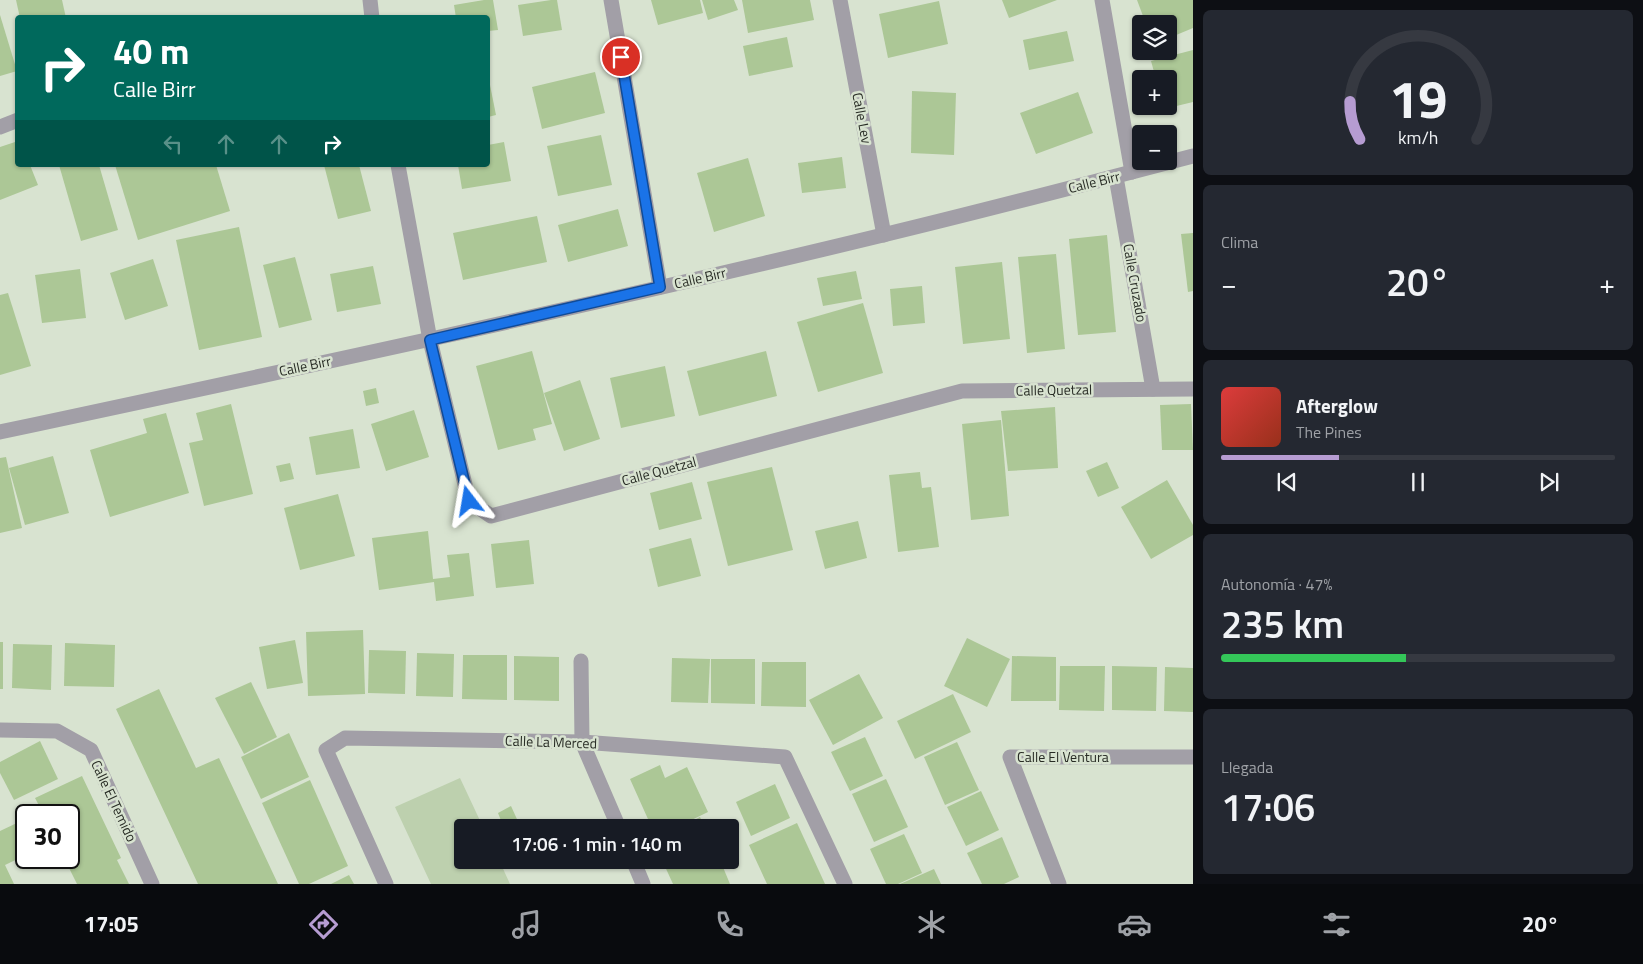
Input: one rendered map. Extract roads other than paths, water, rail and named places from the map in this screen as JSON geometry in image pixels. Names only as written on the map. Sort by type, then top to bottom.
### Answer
[{"type":"street","points":[[370,0],[372,15]]},
{"type":"street","points":[[611,0],[660,287]]},
{"type":"street","name":"Calle Lev","points":[[840,0],[884,235]]},
{"type":"street","points":[[1102,0],[1132,172]]},
{"type":"street","points":[[0,127],[15,121]]},
{"type":"street","name":"Calle Birr","points":[[0,432],[430,340],[660,287],[884,235],[1193,156]]},
{"type":"street","name":"Calle Quetzal","points":[[398,167],[430,340],[469,501],[491,516],[962,391],[1193,389]]},
{"type":"street","name":"Calle Cruzado","points":[[1116,176],[1153,389]]},
{"type":"street","points":[[581,661],[582,742],[615,819]]},
{"type":"street","name":"Calle El Temido","points":[[0,730],[57,731],[91,750],[152,884]]},
{"type":"street","name":"Calle La Merced","points":[[386,884],[326,750],[344,738],[582,742],[785,757],[845,884]]},
{"type":"street","name":"Calle El Ventura","points":[[1059,884],[1010,757],[1193,757]]},
{"type":"street","points":[[637,869],[643,884]]}]
